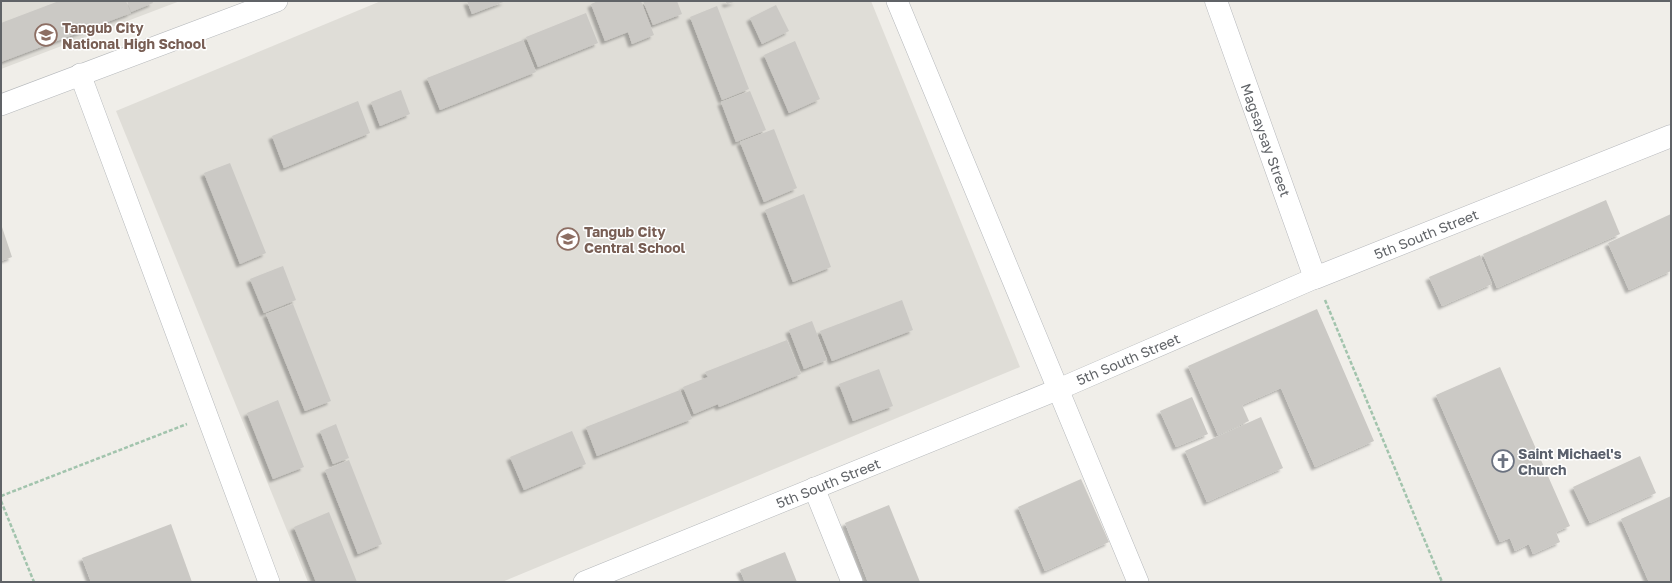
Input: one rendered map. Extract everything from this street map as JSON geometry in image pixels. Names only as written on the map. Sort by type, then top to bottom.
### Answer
[{"type":"street","points":[[1,105],[277,1]]},
{"type":"street","points":[[897,1],[1138,582]]},
{"type":"street","name":"Magsaysay Street","points":[[1216,1],[1316,278]]},
{"type":"street","points":[[80,74],[269,582]]},
{"type":"street","name":"5th South Street","points":[[584,582],[1059,389],[1316,278],[1671,136]]},
{"type":"street","points":[[814,488],[852,582]]},
{"type":"path","points":[[1316,278],[1442,582]]},
{"type":"path","points":[[1,496],[208,416]]},
{"type":"path","points":[[1,501],[34,582]]},
{"type":"shaded area","name":"Tangub City National High School","points":[[1,1],[180,1],[1,69]]},
{"type":"shaded area","name":"Tangub City Central School","points":[[381,1],[871,1],[1020,367],[502,582],[308,582],[116,111]]},
{"type":"building","name":"Tangub City National High School","points":[[59,1],[126,1],[131,13],[1,62],[1,23]]},
{"type":"building","points":[[127,1],[152,1],[153,3],[131,12]]},
{"type":"building","points":[[467,1],[506,1],[472,14]]},
{"type":"building","points":[[598,1],[641,1],[654,35],[632,44],[628,32],[605,41],[591,4]]},
{"type":"building","points":[[643,1],[677,1],[682,14],[653,25]]},
{"type":"building","points":[[725,1],[737,1],[727,4]]},
{"type":"building","points":[[776,5],[789,31],[762,44],[750,18]]},
{"type":"building","points":[[717,6],[749,89],[722,100],[690,17]]},
{"type":"building","points":[[586,13],[598,43],[538,67],[526,37]]},
{"type":"building","points":[[523,40],[536,72],[440,110],[427,78]]},
{"type":"building","points":[[795,41],[820,99],[789,113],[764,55]]},
{"type":"building","points":[[401,90],[410,114],[380,126],[371,102]]},
{"type":"building","points":[[750,91],[766,130],[736,142],[721,102]]},
{"type":"building","points":[[358,101],[370,133],[284,168],[272,136]]},
{"type":"building","points":[[774,129],[797,188],[764,202],[740,142]]},
{"type":"building","points":[[230,163],[266,253],[240,264],[204,173]]},
{"type":"building","points":[[804,194],[831,267],[793,282],[765,210]]},
{"type":"building","points":[[1606,200],[1620,234],[1497,288],[1483,254]]},
{"type":"building","points":[[1671,214],[1671,271],[1629,290],[1608,243]]},
{"type":"building","points":[[1,224],[12,257],[1,261]]},
{"type":"building","points":[[1480,255],[1492,284],[1442,306],[1429,277]]},
{"type":"building","points":[[283,266],[296,300],[264,313],[250,279]]},
{"type":"building","points":[[902,300],[913,330],[832,361],[820,331]]},
{"type":"building","points":[[293,304],[331,401],[305,411],[266,314]]},
{"type":"building","points":[[1317,309],[1374,441],[1315,467],[1281,388],[1242,405],[1249,421],[1218,435],[1188,366]]},
{"type":"building","points":[[812,321],[827,360],[804,369],[789,330]]},
{"type":"building","points":[[787,340],[801,374],[719,407],[718,404],[694,414],[683,387],[708,377],[705,372]]},
{"type":"building","name":"Saint Michael's Church","points":[[1500,367],[1570,526],[1556,532],[1560,542],[1533,554],[1529,544],[1515,551],[1510,538],[1500,542],[1436,395]]},
{"type":"building","points":[[879,369],[893,406],[853,421],[839,384]]},
{"type":"building","points":[[680,390],[692,419],[597,456],[586,427]]},
{"type":"building","points":[[1192,397],[1208,434],[1176,447],[1160,411]]},
{"type":"building","points":[[278,400],[304,467],[273,479],[247,413]]},
{"type":"building","points":[[1261,417],[1283,468],[1207,502],[1185,451]]},
{"type":"building","points":[[336,424],[349,458],[333,464],[320,431]]},
{"type":"building","points":[[572,431],[586,464],[524,490],[510,457]]},
{"type":"building","points":[[1640,456],[1656,493],[1590,523],[1573,487]]},
{"type":"building","points":[[349,460],[382,544],[358,554],[325,470]]},
{"type":"building","points":[[1081,479],[1109,542],[1045,571],[1018,507]]},
{"type":"building","points":[[1671,496],[1671,582],[1649,582],[1621,519]]},
{"type":"building","points":[[889,505],[920,582],[868,582],[845,523]]},
{"type":"building","points":[[329,512],[357,582],[316,582],[294,527]]},
{"type":"building","points":[[171,524],[192,582],[91,582],[82,558]]},
{"type":"building","points":[[785,552],[797,582],[745,582],[740,570]]},
{"type":"place","name":"Tangub City National High School","points":[[46,35]]},
{"type":"place","name":"Tangub City Central School","points":[[568,239]]},
{"type":"place","name":"Saint Michael's Church","points":[[1503,461]]}]
